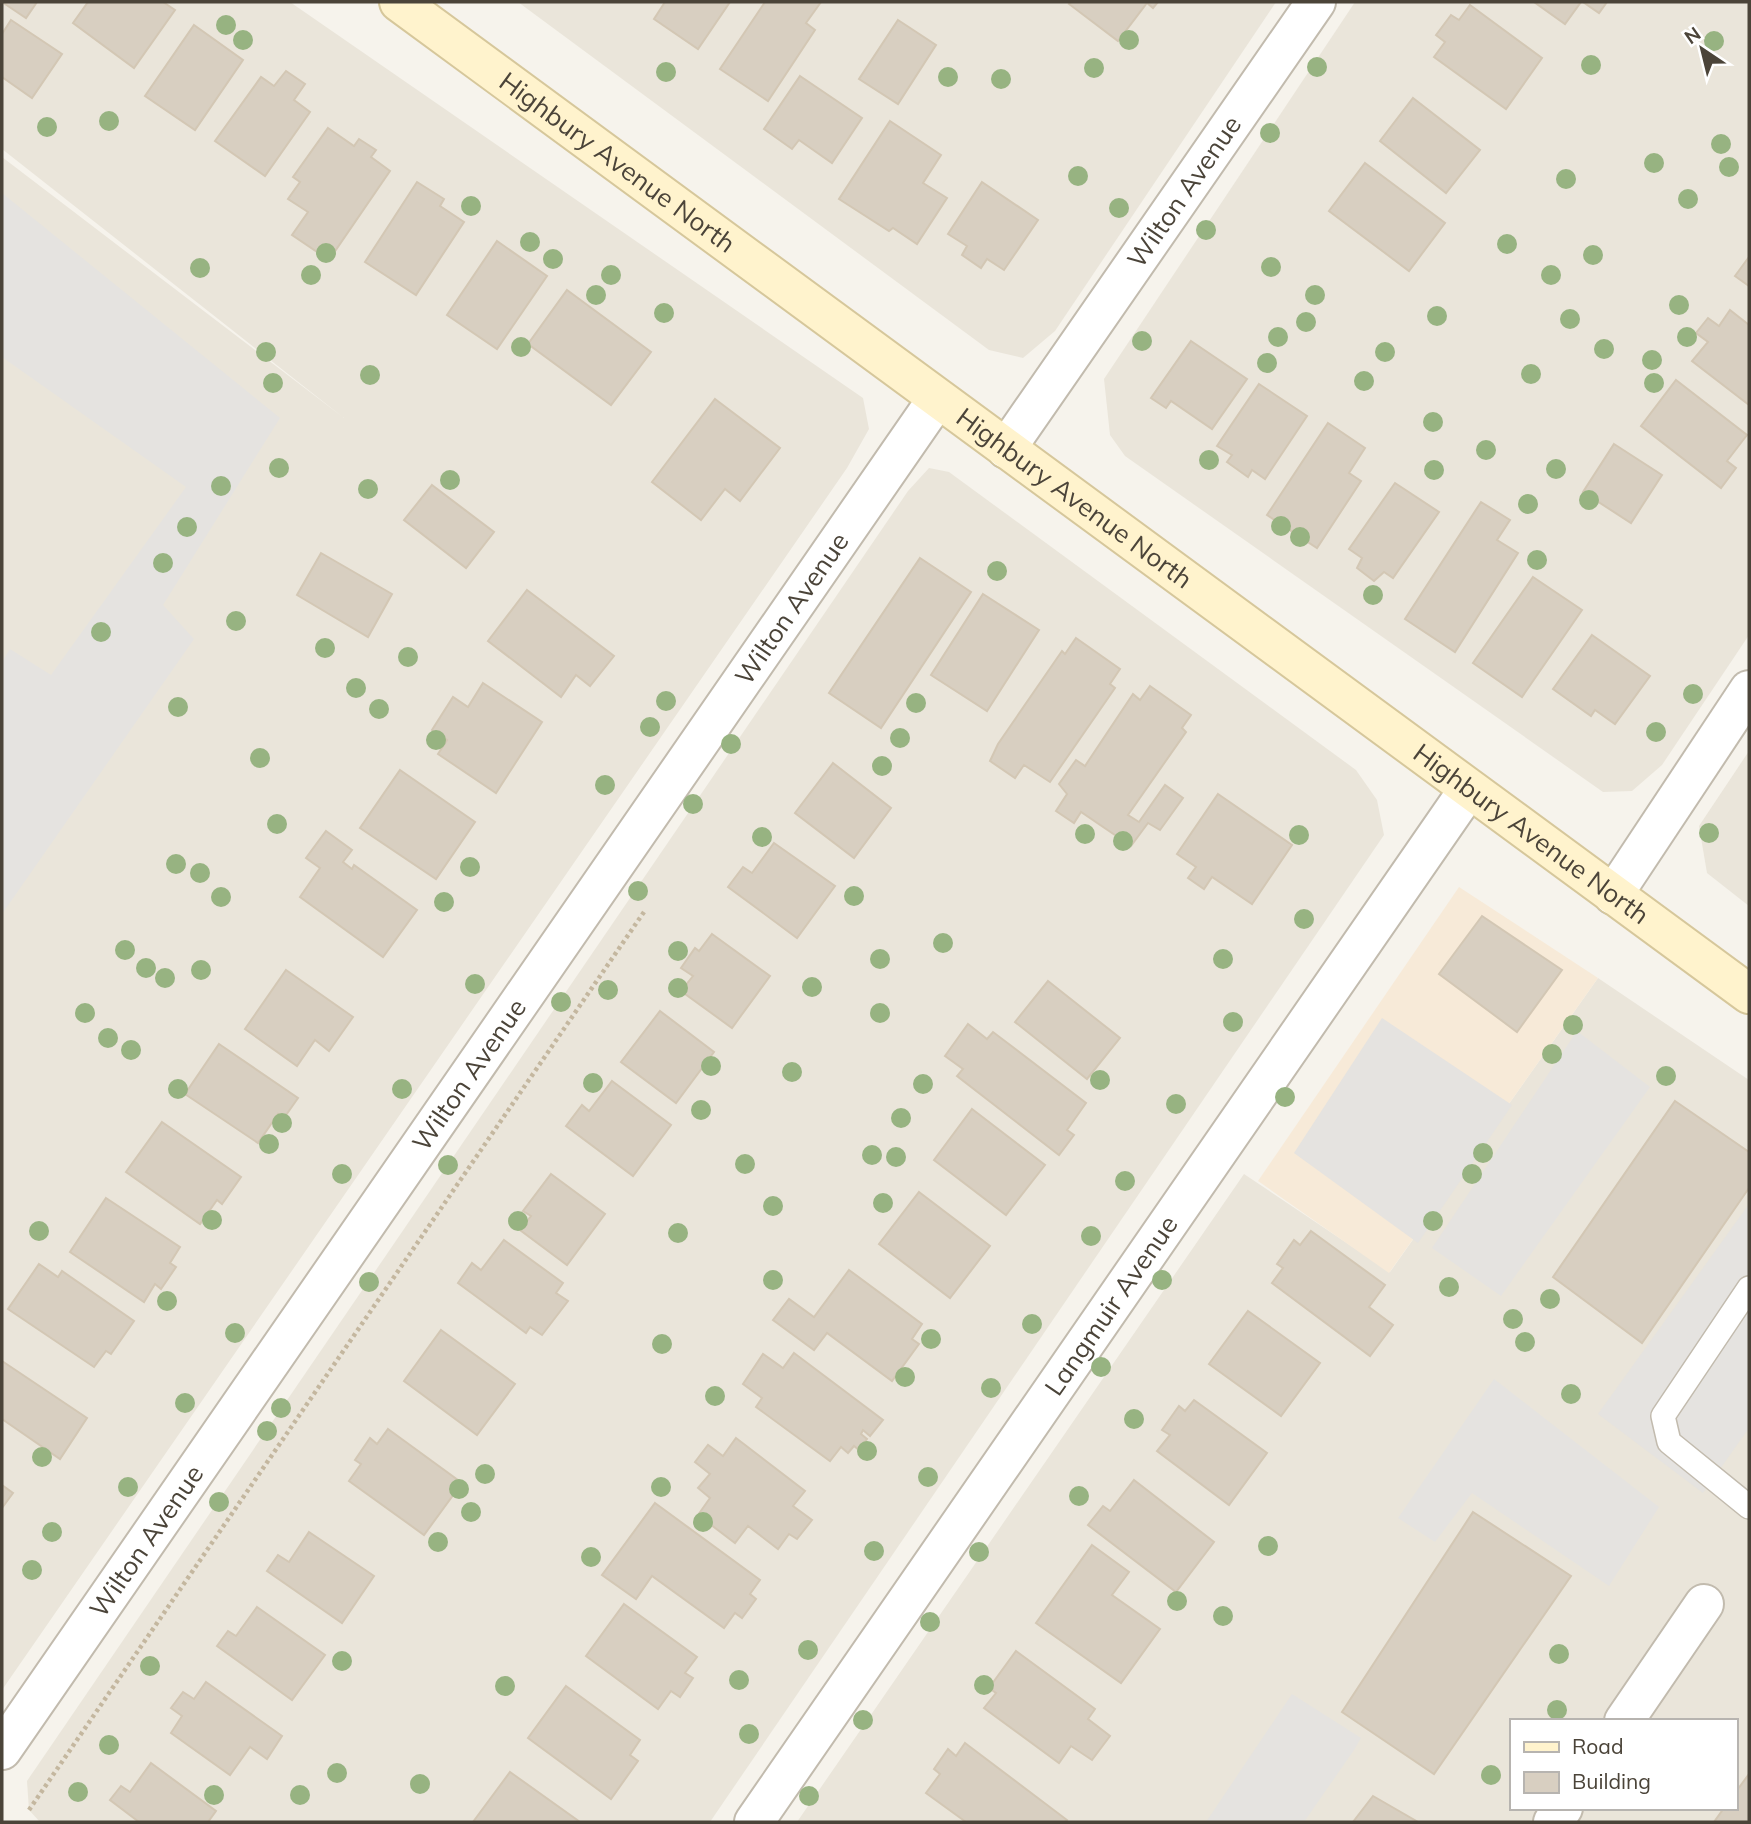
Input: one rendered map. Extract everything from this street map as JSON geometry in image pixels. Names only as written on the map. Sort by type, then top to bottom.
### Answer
[{"type":"main road","name":"Highbury Avenue North","points":[[399,2],[1749,994]]},
{"type":"street","name":"Wilton Avenue","points":[[1006,449],[1316,2]]},
{"type":"street","name":"Wilton Avenue","points":[[2,1750],[937,398]]},
{"type":"street","points":[[1613,895],[1749,690]]},
{"type":"street","name":"Langmuir Avenue","points":[[754,1822],[1468,790]]},
{"type":"street","points":[[1625,1719],[1704,1604]]},
{"type":"lane","points":[[1749,1287],[1663,1416],[1669,1443],[1749,1507]]},
{"type":"path","points":[[29,1810],[651,902]]},
{"type":"shaded area","points":[[2,2],[290,2],[863,398],[869,429],[847,468],[2,1690],[2,157],[344,418],[2,149]]},
{"type":"shaded area","points":[[518,2],[1276,2],[1055,331],[1023,358],[989,350]]},
{"type":"shaded area","points":[[1355,2],[1749,2],[1749,635],[1662,765],[1632,791],[1603,792],[1125,456],[1110,435],[1104,379]]},
{"type":"shaded area","points":[[2,193],[280,418],[163,605],[194,639],[2,914],[2,662],[10,649],[51,675],[186,487],[2,357]]},
{"type":"shaded area","points":[[929,468],[949,472],[1356,770],[1377,800],[1384,835],[710,1822],[40,1822],[29,1810],[27,1781],[908,491]]},
{"type":"shaded area","points":[[1749,751],[1749,906],[1707,873],[1699,826]]},
{"type":"shaded area","points":[[1459,887],[1598,978],[1389,1273],[1258,1181]]},
{"type":"shaded area","points":[[1598,978],[1749,1080],[1749,1822],[797,1822],[1244,1174],[1390,1272]]},
{"type":"shaded area","points":[[1382,1018],[1512,1105],[1418,1243],[1294,1153]]},
{"type":"shaded area","points":[[1577,1031],[1650,1087],[1501,1296],[1432,1248]]},
{"type":"shaded area","points":[[1749,1204],[1749,1428],[1703,1493],[1598,1414]]},
{"type":"shaded area","points":[[1494,1379],[1659,1507],[1609,1586],[1472,1493],[1435,1542],[1398,1518]]},
{"type":"shaded area","points":[[1292,1694],[1361,1738],[1354,1750],[1304,1822],[1206,1822]]},
{"type":"building","points":[[2,2],[37,2],[26,18]]},
{"type":"building","points":[[88,2],[163,2],[175,10],[134,68],[73,23]]},
{"type":"building","points":[[665,2],[730,2],[698,49],[654,19]]},
{"type":"building","points":[[765,2],[821,2],[806,23],[815,30],[768,101],[720,69]]},
{"type":"building","points":[[1158,2],[1153,8],[1147,3],[1118,41],[1069,4]]},
{"type":"building","points":[[1534,2],[1581,2],[1565,24]]},
{"type":"building","points":[[1583,2],[1607,2],[1599,13]]},
{"type":"building","points":[[1470,5],[1542,58],[1506,109],[1434,57],[1445,42],[1436,35],[1451,15],[1459,20]]},
{"type":"building","points":[[11,20],[62,54],[32,98],[2,77],[2,34]]},
{"type":"building","points":[[898,20],[936,45],[898,104],[859,79]]},
{"type":"building","points":[[194,25],[243,60],[195,130],[145,96]]},
{"type":"building","points":[[286,71],[305,84],[294,100],[310,112],[265,176],[215,141],[261,77],[274,86]]},
{"type":"building","points":[[800,76],[862,118],[832,163],[799,140],[792,149],[764,129]]},
{"type":"building","points":[[1413,98],[1480,150],[1446,193],[1380,141]]},
{"type":"building","points":[[890,121],[941,155],[923,183],[947,198],[917,244],[893,228],[889,231],[839,199]]},
{"type":"building","points":[[328,128],[354,146],[359,139],[376,150],[371,157],[390,171],[329,260],[292,235],[308,212],[288,199],[300,182],[293,177]]},
{"type":"building","points":[[1365,163],[1445,223],[1409,271],[1329,211]]},
{"type":"building","points":[[417,182],[444,199],[440,206],[464,222],[416,295],[365,262]]},
{"type":"building","points":[[982,182],[1038,220],[1004,270],[987,259],[981,268],[962,255],[967,246],[948,234]]},
{"type":"building","points":[[497,241],[547,276],[497,349],[447,315]]},
{"type":"building","points":[[1749,257],[1749,286],[1735,276]]},
{"type":"building","points":[[567,290],[651,352],[611,405],[528,344]]},
{"type":"building","points":[[1730,310],[1749,325],[1749,405],[1692,361],[1708,342],[1696,333],[1708,318],[1719,326]]},
{"type":"building","points":[[1191,341],[1247,379],[1212,429],[1171,401],[1166,408],[1151,398]]},
{"type":"building","points":[[1676,380],[1747,435],[1727,461],[1736,468],[1721,488],[1641,426]]},
{"type":"building","points":[[1259,384],[1307,416],[1265,479],[1252,470],[1248,477],[1227,462],[1232,455],[1217,446]]},
{"type":"building","points":[[715,399],[780,448],[740,501],[725,489],[701,520],[652,482]]},
{"type":"building","points":[[1328,423],[1365,448],[1349,473],[1361,481],[1317,548],[1267,515]]},
{"type":"building","points":[[1614,444],[1662,475],[1631,523],[1583,492]]},
{"type":"building","points":[[1395,483],[1439,512],[1393,578],[1384,572],[1374,581],[1357,568],[1362,558],[1349,549]]},
{"type":"building","points":[[432,485],[494,532],[466,568],[404,520]]},
{"type":"building","points":[[1481,502],[1510,520],[1497,540],[1518,553],[1455,652],[1405,619]]},
{"type":"building","points":[[321,553],[392,594],[368,637],[297,595]]},
{"type":"building","points":[[920,558],[971,592],[881,728],[829,693]]},
{"type":"building","points":[[1533,577],[1582,610],[1522,697],[1473,663]]},
{"type":"building","points":[[527,590],[614,656],[590,686],[576,675],[561,697],[488,641]]},
{"type":"building","points":[[983,594],[1039,630],[987,711],[931,675]]},
{"type":"building","points":[[1592,635],[1650,676],[1615,724],[1595,710],[1591,716],[1553,689]]},
{"type":"building","points":[[1076,638],[1120,669],[1110,684],[1115,688],[1050,782],[1024,765],[1015,778],[990,761],[998,744],[1062,651],[1065,654]]},
{"type":"building","points":[[483,683],[542,722],[496,793],[438,754],[447,740],[432,730],[453,697],[468,707]]},
{"type":"building","points":[[1150,686],[1191,715],[1182,728],[1186,732],[1128,815],[1139,822],[1165,785],[1183,798],[1160,830],[1148,823],[1131,846],[1081,812],[1074,823],[1056,811],[1067,794],[1059,784],[1076,760],[1085,766],[1133,694],[1140,700]]},
{"type":"building","points":[[833,763],[891,808],[854,858],[795,813]]},
{"type":"building","points":[[400,770],[475,822],[436,879],[360,828]]},
{"type":"building","points":[[1218,794],[1292,845],[1252,904],[1212,877],[1204,889],[1188,878],[1196,867],[1177,854]]},
{"type":"building","points":[[326,831],[352,850],[343,862],[352,869],[354,865],[417,910],[383,957],[300,897],[320,868],[306,858]]},
{"type":"building","points":[[774,843],[835,886],[797,938],[728,887],[743,867],[752,873]]},
{"type":"building","points":[[1482,916],[1562,970],[1517,1032],[1439,974]]},
{"type":"building","points":[[712,934],[770,976],[732,1028],[681,991],[693,976],[681,968],[695,948],[699,951]]},
{"type":"building","points":[[286,970],[353,1017],[329,1051],[315,1040],[297,1066],[245,1029]]},
{"type":"building","points":[[1048,981],[1120,1038],[1087,1079],[1015,1022]]},
{"type":"building","points":[[660,1011],[714,1052],[676,1103],[621,1062]]},
{"type":"building","points":[[968,1024],[987,1039],[993,1032],[1086,1103],[1067,1130],[1074,1135],[1059,1155],[957,1076],[963,1069],[945,1056]]},
{"type":"building","points":[[219,1044],[298,1098],[284,1118],[278,1114],[258,1143],[185,1094]]},
{"type":"building","points":[[612,1081],[671,1125],[633,1176],[566,1126],[582,1105],[589,1111]]},
{"type":"building","points":[[1675,1101],[1749,1152],[1749,1188],[1642,1343],[1553,1277]]},
{"type":"building","points":[[972,1109],[1045,1165],[1006,1215],[934,1160]]},
{"type":"building","points":[[162,1122],[241,1177],[222,1204],[217,1200],[200,1224],[126,1172]]},
{"type":"building","points":[[551,1174],[605,1214],[567,1265],[520,1230],[531,1216],[523,1211]]},
{"type":"building","points":[[919,1192],[990,1246],[950,1298],[879,1244]]},
{"type":"building","points":[[106,1198],[180,1247],[170,1263],[176,1267],[161,1289],[155,1284],[144,1302],[70,1252]]},
{"type":"building","points":[[1311,1231],[1385,1285],[1369,1307],[1393,1325],[1370,1356],[1272,1283],[1283,1268],[1277,1264],[1294,1240],[1300,1245]]},
{"type":"building","points":[[504,1240],[563,1283],[556,1293],[568,1301],[542,1335],[530,1327],[526,1333],[458,1283],[472,1263],[481,1270]]},
{"type":"building","points":[[39,1264],[58,1277],[62,1271],[134,1321],[111,1354],[106,1351],[94,1367],[8,1309]]},
{"type":"building","points":[[849,1270],[922,1324],[912,1339],[919,1344],[892,1381],[827,1333],[814,1350],[773,1320],[789,1299],[814,1317]]},
{"type":"building","points":[[1248,1311],[1320,1363],[1281,1416],[1209,1364]]},
{"type":"building","points":[[441,1330],[515,1384],[477,1435],[404,1381]]},
{"type":"building","points":[[794,1353],[883,1420],[870,1436],[863,1430],[861,1434],[867,1439],[859,1450],[854,1446],[848,1453],[841,1447],[830,1461],[756,1407],[762,1398],[743,1384],[763,1354],[783,1368]]},
{"type":"building","points":[[2,1361],[87,1418],[60,1459],[2,1419]]},
{"type":"building","points":[[1194,1400],[1267,1453],[1229,1505],[1157,1451],[1170,1435],[1162,1430],[1179,1406],[1185,1411]]},
{"type":"building","points":[[388,1429],[462,1483],[424,1535],[349,1481],[361,1464],[355,1460],[370,1438],[377,1444]]},
{"type":"building","points":[[736,1438],[805,1491],[793,1506],[812,1520],[797,1539],[789,1534],[778,1549],[748,1526],[735,1543],[698,1515],[710,1498],[698,1488],[710,1474],[695,1462],[708,1445],[723,1456]]},
{"type":"building","points":[[1134,1480],[1214,1542],[1176,1592],[1088,1525],[1103,1506],[1110,1511]]},
{"type":"building","points":[[2,1485],[13,1493],[2,1508]]},
{"type":"building","points":[[655,1503],[760,1580],[750,1594],[756,1599],[742,1618],[735,1613],[724,1628],[652,1576],[636,1599],[602,1575]]},
{"type":"building","points":[[1473,1512],[1571,1576],[1434,1774],[1342,1712]]},
{"type":"building","points":[[309,1532],[374,1576],[342,1623],[267,1571],[278,1555],[289,1562]]},
{"type":"building","points":[[1092,1545],[1129,1572],[1112,1595],[1160,1629],[1121,1683],[1036,1623]]},
{"type":"building","points":[[624,1604],[697,1657],[685,1673],[693,1678],[680,1697],[671,1691],[658,1709],[586,1656]]},
{"type":"building","points":[[257,1607],[325,1655],[292,1700],[217,1646],[228,1631],[236,1636]]},
{"type":"building","points":[[1016,1651],[1095,1709],[1088,1719],[1110,1736],[1092,1760],[1071,1746],[1059,1763],[984,1708],[996,1693],[989,1688]]},
{"type":"building","points":[[206,1682],[282,1736],[267,1759],[250,1747],[230,1775],[171,1733],[182,1716],[171,1708],[183,1692],[194,1699]]},
{"type":"building","points":[[566,1686],[640,1740],[630,1755],[638,1761],[611,1799],[528,1738]]},
{"type":"building","points":[[965,1743],[1067,1820],[966,1822],[926,1793],[940,1774],[934,1769],[948,1749],[956,1756]]},
{"type":"building","points":[[151,1763],[216,1811],[208,1822],[139,1822],[110,1800],[121,1786],[130,1792]]},
{"type":"building","points":[[510,1772],[580,1822],[473,1822]]},
{"type":"building","points":[[1749,1774],[1749,1822],[1714,1822],[1723,1810],[1737,1810],[1737,1790]]},
{"type":"building","points":[[1373,1796],[1418,1822],[1353,1822]]}]
